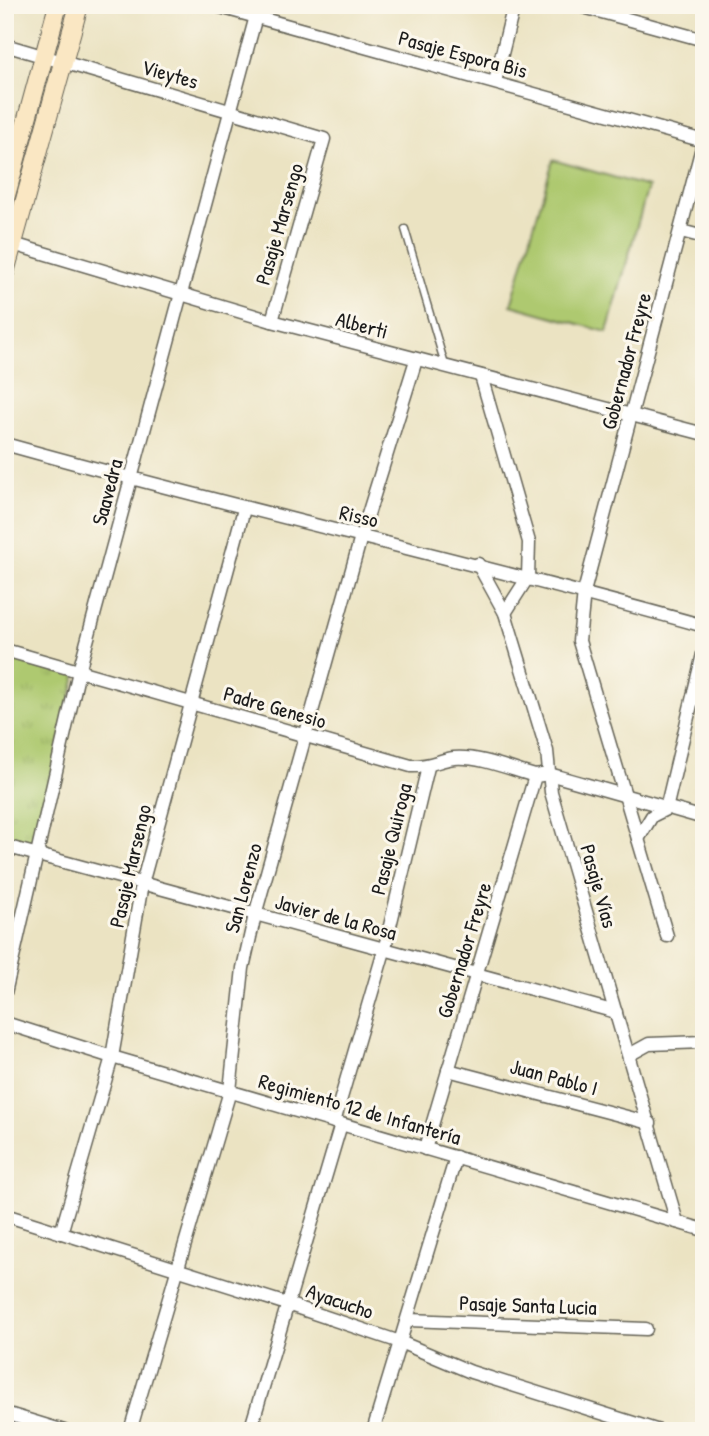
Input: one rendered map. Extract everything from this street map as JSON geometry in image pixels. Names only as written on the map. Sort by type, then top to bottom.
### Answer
[{"type":"main road","points":[[5,199],[58,5]]},
{"type":"main road","points":[[5,272],[79,5]]},
{"type":"street","name":"Pasaje Espora Bis","points":[[212,5],[258,12],[704,141]]},
{"type":"street","points":[[495,82],[514,5]]},
{"type":"street","points":[[576,5],[704,40]]},
{"type":"street","name":"Saavedra","points":[[5,993],[79,671],[258,12]]},
{"type":"street","name":"Vieytes","points":[[5,45],[324,139]]},
{"type":"street","name":"Pasaje Marsengo","points":[[272,321],[324,139]]},
{"type":"street","name":"Gobernador Freyre","points":[[584,592],[704,141]]},
{"type":"street","points":[[681,231],[704,237]]},
{"type":"street","name":"Alberti","points":[[13,244],[272,321],[704,434]]},
{"type":"street","name":"San Lorenzo","points":[[130,1431],[230,1091],[243,968],[255,915],[361,537],[416,360]]},
{"type":"street","points":[[481,376],[529,542],[528,577],[505,613]]},
{"type":"street","name":"Risso","points":[[5,444],[244,509],[528,577],[704,626]]},
{"type":"street","name":"Pasaje Marsengo","points":[[61,1233],[112,1057],[142,884],[244,509]]},
{"type":"street","name":"Pasaje Vías","points":[[478,564],[505,613],[547,751],[551,792],[650,1122],[677,1222]]},
{"type":"street","points":[[584,592],[579,641],[667,936]]},
{"type":"street","name":"Padre Genesio","points":[[5,650],[411,766],[428,767],[451,758],[468,759],[535,776]]},
{"type":"street","points":[[638,839],[652,816],[666,809],[704,650]]},
{"type":"street","name":"Pasaje Quiroga","points":[[250,1431],[384,951],[428,767]]},
{"type":"street","points":[[535,776],[549,774],[704,818]]},
{"type":"street","name":"Gobernador Freyre","points":[[425,1149],[535,776]]},
{"type":"street","name":"Javier de la Rosa","points":[[5,846],[616,1012]]},
{"type":"street","name":"Regimiento 12 de Infantería","points":[[5,1023],[112,1057],[704,1230]]},
{"type":"street","points":[[629,1055],[649,1044],[704,1042]]},
{"type":"street","name":"Juan Pablo I","points":[[448,1070],[650,1122]]},
{"type":"street","points":[[373,1431],[409,1320],[456,1157]]},
{"type":"street","name":"Ayacucho","points":[[5,1215],[287,1304],[400,1342],[471,1373],[652,1430]]},
{"type":"street","name":"Pasaje Santa Lucia","points":[[409,1320],[646,1329]]},
{"type":"street","points":[[5,1413],[64,1431]]},
{"type":"lane","points":[[405,229],[445,367]]},
{"type":"green space","points":[[553,160],[648,187],[607,332],[511,305]]},
{"type":"green space","points":[[5,652],[77,672],[33,851],[5,844]]}]
